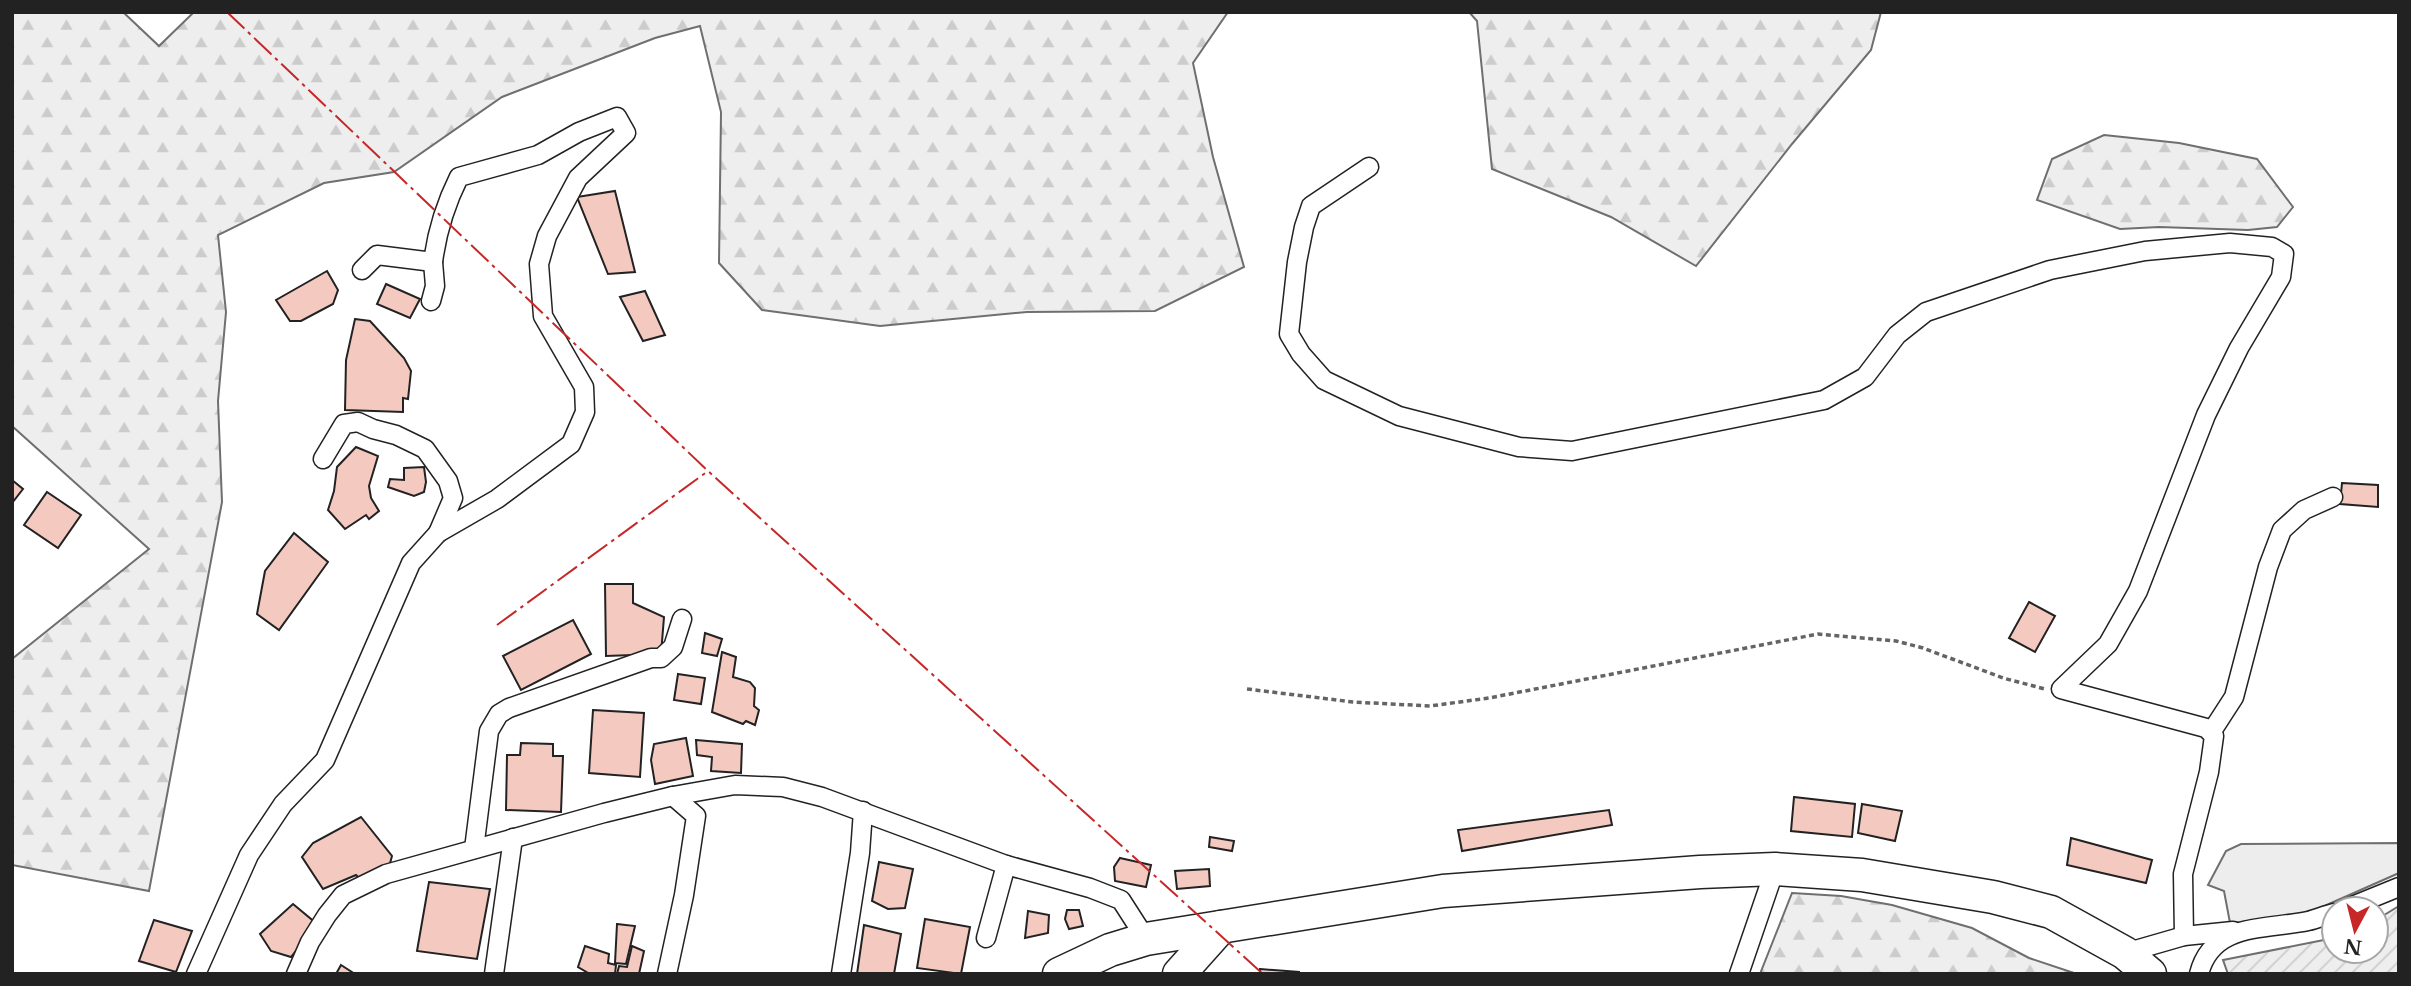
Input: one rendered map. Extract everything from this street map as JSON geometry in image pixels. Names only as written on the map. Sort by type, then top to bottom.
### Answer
[{"type":"highway","points":[[1059,974],[1110,950],[1146,939],[1443,891],[1775,869],[1862,875],[1993,897],[2051,912],[2125,953],[2150,974]]},
{"type":"highway","points":[[1180,974],[1221,927]]},
{"type":"highway","points":[[1146,939],[1163,953],[1167,974]]},
{"type":"street","points":[[196,974],[249,855],[283,804],[325,760],[411,563],[438,533],[497,499],[570,444],[585,412],[584,387],[543,316],[539,264],[547,236],[578,178],[626,133],[617,117],[579,132],[538,155],[459,177],[446,204],[436,238],[433,262],[435,286],[431,300]]},
{"type":"street","points":[[1368,167],[1311,206],[1297,262],[1289,334],[1301,354],[1324,380],[1399,416],[1519,447],[1572,451],[1824,400],[1865,377],[1897,335],[1926,312],[2050,270],[2145,251],[2230,243],[2272,247],[2284,254],[2281,277],[2239,348],[2206,415],[2138,591],[2108,645],[2061,689]]},
{"type":"street","points":[[362,270],[377,255],[433,262]]},
{"type":"street","points":[[323,459],[344,424],[358,422],[396,435],[425,449],[444,474],[453,498],[438,533]]},
{"type":"street","points":[[2184,936],[2183,874],[2209,772],[2214,740],[2212,731],[2234,696],[2269,567],[2283,530],[2304,510],[2333,497]]},
{"type":"street","points":[[474,849],[489,731],[499,714],[523,702],[651,658],[662,658],[673,647],[682,619]]},
{"type":"street","points":[[2061,689],[2212,731]]},
{"type":"street","points":[[296,974],[310,942],[343,895],[386,873],[673,796],[735,785],[783,787],[863,811],[1006,865],[1090,888],[1121,900],[1146,939]]},
{"type":"street","points":[[667,974],[684,895],[696,816],[673,796]]},
{"type":"street","points":[[841,974],[860,853],[863,811]]},
{"type":"street","points":[[494,974],[513,838]]},
{"type":"street","points":[[986,938],[1006,865]]},
{"type":"street","points":[[1739,974],[1775,869]]},
{"type":"street","points":[[2379,895],[2399,887]]},
{"type":"street","points":[[2125,953],[2184,936],[2320,917]]},
{"type":"street","points":[[2199,974],[2206,955],[2212,948],[2243,930]]},
{"type":"path","points":[[1247,689],[1353,702],[1430,706],[1489,698],[1818,634],[1896,641],[2030,686],[2061,689]]},
{"type":"green space","points":[[12,12],[123,12],[159,46],[194,12],[1228,12],[1193,63],[1213,157],[1244,267],[1155,311],[1027,312],[880,326],[762,310],[719,263],[721,112],[700,26],[655,38],[502,97],[394,172],[324,183],[218,235],[226,312],[218,401],[222,502],[149,891],[12,865],[12,659],[149,549],[12,426]]},
{"type":"green space","points":[[1469,12],[1881,12],[1871,50],[1792,144],[1696,266],[1611,217],[1492,169],[1477,21]]},
{"type":"green space","points":[[2104,135],[2179,143],[2257,159],[2293,207],[2277,227],[2248,230],[2159,227],[2120,229],[2037,200],[2052,159]]},
{"type":"green space","points":[[1792,893],[1841,896],[1892,905],[1972,928],[2029,958],[2077,974],[1760,974]]},
{"type":"green space","points":[[2399,906],[2399,974],[2228,974],[2223,960],[2320,941],[2320,965],[2390,965],[2390,911]]},
{"type":"shaded area","points":[[2399,843],[2399,873],[2349,895],[2320,895],[2320,908],[2304,915],[2230,923],[2224,891],[2208,885],[2226,851],[2241,844]]},
{"type":"building","points":[[615,191],[635,272],[608,274],[577,197]]},
{"type":"building","points":[[327,271],[338,290],[333,304],[301,321],[290,321],[276,300]]},
{"type":"building","points":[[386,284],[420,299],[410,318],[377,304]]},
{"type":"building","points":[[645,291],[665,335],[643,341],[620,297]]},
{"type":"building","points":[[355,319],[370,321],[404,358],[411,371],[408,399],[403,398],[403,412],[345,410],[346,360]]},
{"type":"building","points":[[356,447],[378,456],[369,486],[371,498],[379,511],[369,519],[366,515],[345,529],[328,510],[337,467]]},
{"type":"building","points":[[424,467],[424,492],[414,496],[388,487],[390,479],[404,480],[404,468]]},
{"type":"building","points":[[12,480],[23,489],[12,503]]},
{"type":"building","points":[[2342,483],[2378,485],[2378,507],[2340,504]]},
{"type":"building","points":[[47,492],[81,515],[58,548],[24,525]]},
{"type":"building","points":[[294,533],[328,562],[279,630],[257,614],[265,571]]},
{"type":"building","points":[[605,584],[633,584],[633,603],[664,617],[661,654],[606,656]]},
{"type":"building","points":[[2029,602],[2055,616],[2035,652],[2009,638]]},
{"type":"building","points":[[573,620],[591,654],[521,690],[503,656]]},
{"type":"building","points":[[705,633],[722,639],[717,656],[702,653]]},
{"type":"building","points":[[722,652],[736,657],[733,677],[750,682],[755,688],[754,706],[759,710],[755,725],[746,721],[743,724],[712,712]]},
{"type":"building","points":[[678,674],[705,678],[701,704],[674,700]]},
{"type":"building","points":[[593,710],[644,713],[640,777],[589,773]]},
{"type":"building","points":[[686,738],[693,776],[655,784],[651,760],[654,744]]},
{"type":"building","points":[[696,740],[742,744],[741,773],[711,771],[712,757],[697,755]]},
{"type":"building","points":[[521,743],[553,744],[553,756],[563,756],[561,812],[506,810],[507,755],[520,755]]},
{"type":"building","points":[[1794,797],[1855,804],[1852,837],[1791,831]]},
{"type":"building","points":[[1862,804],[1902,811],[1895,841],[1858,833]]},
{"type":"building","points":[[1609,810],[1612,825],[1462,851],[1458,830]]},
{"type":"building","points":[[361,817],[392,856],[389,867],[361,880],[356,875],[323,889],[302,857],[313,843]]},
{"type":"building","points":[[1210,837],[1234,841],[1232,851],[1209,847]]},
{"type":"building","points":[[2071,838],[2152,860],[2146,883],[2067,865]]},
{"type":"building","points":[[1120,858],[1151,865],[1146,887],[1115,881],[1114,867]]},
{"type":"building","points":[[879,862],[913,869],[905,908],[888,909],[872,901]]},
{"type":"building","points":[[1209,869],[1210,886],[1177,889],[1175,871]]},
{"type":"building","points":[[429,882],[490,889],[477,959],[417,951]]},
{"type":"building","points":[[293,904],[317,924],[291,957],[271,951],[260,934]]},
{"type":"building","points":[[1067,910],[1079,910],[1083,926],[1069,929],[1065,919]]},
{"type":"building","points":[[1028,911],[1049,915],[1048,933],[1025,938]]},
{"type":"building","points":[[925,919],[970,927],[961,974],[917,968]]},
{"type":"building","points":[[154,920],[192,931],[176,972],[139,961]]},
{"type":"building","points":[[617,924],[635,926],[626,964],[615,963]]},
{"type":"building","points":[[864,925],[901,934],[894,974],[857,974]]},
{"type":"building","points":[[585,946],[609,954],[608,963],[616,965],[615,974],[590,974],[578,967]]},
{"type":"building","points":[[632,946],[644,951],[639,974],[617,974],[619,966],[627,967]]},
{"type":"building","points":[[341,965],[355,974],[336,974]]},
{"type":"building","points":[[1260,969],[1299,972],[1299,974],[1260,974]]},
{"type":"power","points":[[227,12],[708,471],[1263,974]]},
{"type":"power","points":[[497,625],[708,471]]}]
